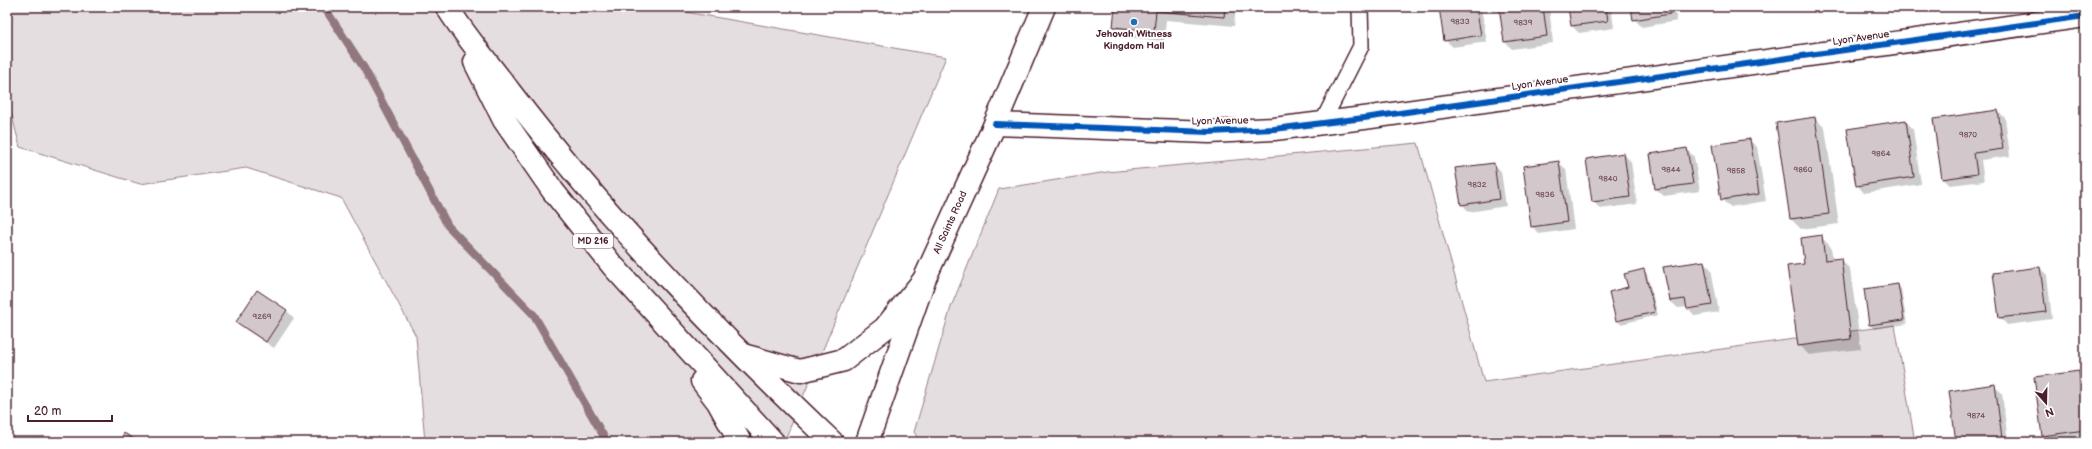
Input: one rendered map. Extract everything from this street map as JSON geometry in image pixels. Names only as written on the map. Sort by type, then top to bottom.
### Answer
[{"type":"street","name":"All Saints Road","points":[[867,442],[924,280],[995,124],[1044,7]]},
{"type":"street","name":"MD 216","points":[[448,10],[504,120],[553,191],[612,265],[773,442]]},
{"type":"street","name":"MD 216","points":[[448,10],[530,118],[592,195],[741,354],[832,442]]},
{"type":"street","name":"Lyon Avenue","points":[[995,124],[1209,132],[1274,129],[2085,16]]},
{"type":"street","points":[[612,265],[718,402],[740,442]]},
{"type":"street","points":[[741,354],[800,371],[844,360],[885,328],[924,280]]},
{"type":"lane","points":[[1322,123],[1361,46],[1360,7]]},
{"type":"shaded area","points":[[7,7],[656,7],[946,57],[784,442],[425,442],[416,336],[341,198],[246,168],[140,184],[20,147],[7,97]]},
{"type":"shaded area","points":[[1418,143],[1484,382],[1895,325],[1915,442],[920,442],[914,432],[951,307],[999,189],[1107,172]]},
{"type":"building","name":"Jehovah Witness Kingdom Hall","points":[[1115,7],[1225,7],[1224,17],[1156,11],[1154,31],[1113,27]]},
{"type":"building","points":[[1439,7],[1476,7],[1481,35],[1444,41]]},
{"type":"building","points":[[1499,7],[1543,7],[1547,36],[1504,42]]},
{"type":"building","points":[[1568,7],[1606,7],[1608,21],[1571,26]]},
{"type":"building","points":[[1631,7],[1669,7],[1670,14],[1633,20]]},
{"type":"building","points":[[1998,110],[2003,149],[1974,153],[1977,174],[1942,179],[1933,119]]},
{"type":"building","points":[[1815,117],[1829,214],[1790,219],[1776,123]]},
{"type":"building","points":[[1906,120],[1914,177],[1856,186],[1847,129]]},
{"type":"building","points":[[1750,139],[1759,194],[1721,200],[1712,145]]},
{"type":"building","points":[[1687,148],[1693,184],[1655,189],[1650,154]]},
{"type":"building","points":[[1624,153],[1630,197],[1592,202],[1586,159]]},
{"type":"building","points":[[1559,161],[1567,222],[1531,227],[1523,166]]},
{"type":"building","points":[[1494,163],[1499,199],[1461,205],[1455,168]]},
{"type":"building","points":[[1822,235],[1825,260],[1841,258],[1851,339],[1798,346],[1787,266],[1804,264],[1801,238]]},
{"type":"building","points":[[1704,261],[1712,305],[1687,309],[1685,299],[1670,301],[1663,267]]},
{"type":"building","points":[[2040,267],[2046,312],[1999,318],[1993,273]]},
{"type":"building","points":[[1644,269],[1655,312],[1616,321],[1609,292],[1628,287],[1624,274]]},
{"type":"building","points":[[1898,284],[1904,320],[1869,325],[1864,289]]},
{"type":"building","points":[[257,290],[287,310],[266,342],[236,322]]},
{"type":"building","points":[[2079,371],[2085,430],[2042,436],[2034,377]]},
{"type":"building","points":[[1995,384],[2002,439],[1980,442],[1956,442],[1949,391]]},
{"type":"building","points":[[124,433],[139,442],[119,442]]},
{"type":"waterway","points":[[324,7],[364,68],[448,226],[534,315],[607,442]]},
{"type":"cycle path","points":[[995,124],[1209,132],[1274,129],[1364,118],[2085,16]]},
{"type":"place","name":"Jehovah Witness Kingdom Hall","points":[[1134,22]]}]
